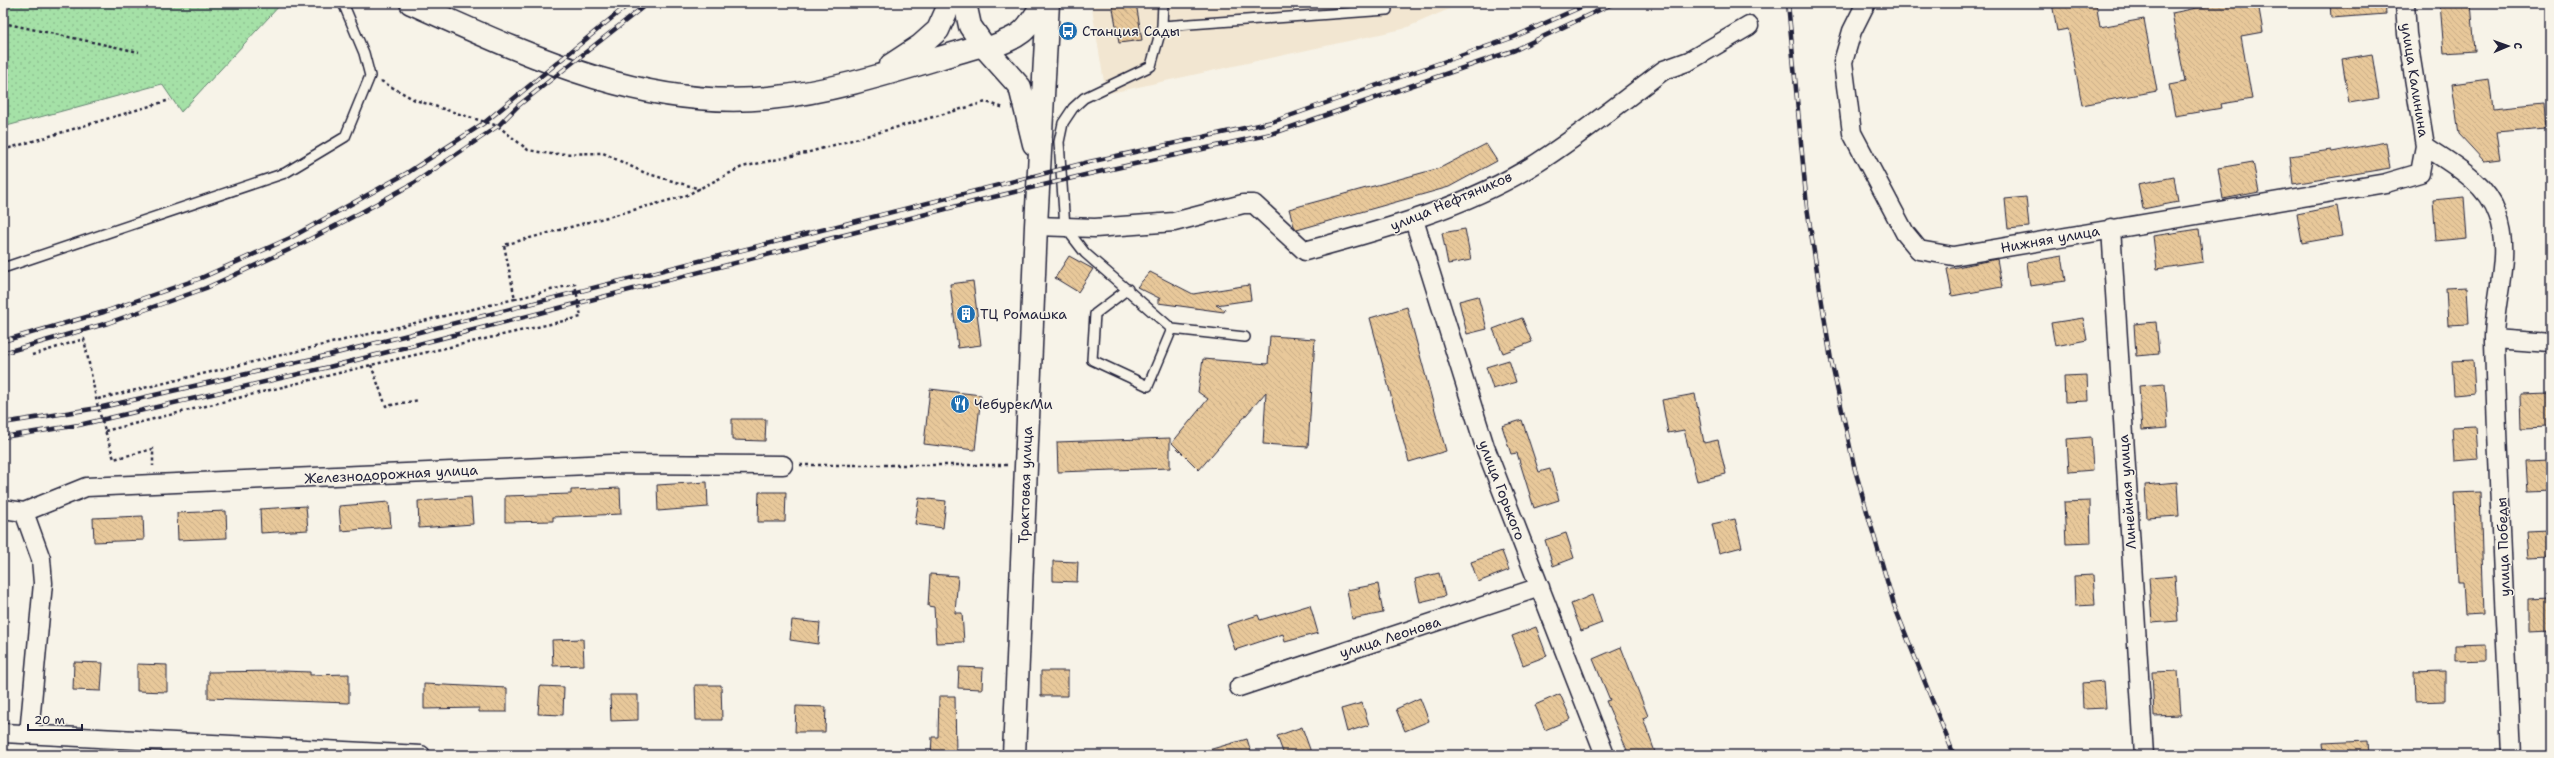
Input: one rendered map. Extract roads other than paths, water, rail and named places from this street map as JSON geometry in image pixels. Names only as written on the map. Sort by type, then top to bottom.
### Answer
[{"type":"main road","points":[[411,3],[524,54],[632,88],[695,99],[769,98],[834,88],[984,47],[1012,39],[1029,27],[1043,3]]},
{"type":"main road","points":[[876,76],[920,46],[938,30],[950,3]]},
{"type":"main road","points":[[965,3],[970,26],[984,47],[1020,87],[1040,167]]},
{"type":"main road","name":"Трактовая улица","points":[[1014,755],[1025,464],[1048,3]]},
{"type":"street","name":"Нижняя улица","points":[[1866,3],[1852,31],[1843,62],[1852,133],[1905,233],[1919,250],[1953,256],[2111,228],[2386,183],[2420,173],[2425,146]]},
{"type":"street","name":"улица Калинина","points":[[2405,3],[2407,34],[2425,146],[2478,184],[2497,212],[2502,228],[2504,249],[2494,339]]},
{"type":"street","name":"улица Нефтяников","points":[[1036,226],[1095,228],[1174,222],[1244,204],[1254,204],[1305,251],[1414,220],[1485,190],[1536,164],[1664,70],[1689,61],[1749,26]]},
{"type":"street","name":"улица Горького","points":[[1414,220],[1485,447],[1605,755]]},
{"type":"street","name":"Линейная улица","points":[[2111,228],[2144,755]]},
{"type":"street","points":[[2494,339],[2551,343]]},
{"type":"street","name":"улица Победы","points":[[2494,339],[2511,755]]},
{"type":"street","name":"Железнодорожная улица","points":[[24,512],[86,487],[611,464],[784,465]]},
{"type":"street","points":[[3,509],[24,512],[40,559],[44,583],[29,734]]},
{"type":"street","name":"улица Леонова","points":[[1240,687],[1540,587]]},
{"type":"street","points":[[3,733],[421,755]]},
{"type":"lane","points":[[3,268],[285,173],[345,137],[370,76],[364,52],[343,3]]},
{"type":"lane","points":[[1163,3],[1162,26],[1151,66],[1084,98],[1073,108],[1063,123],[1059,142],[1065,227],[1085,253],[1128,288],[1172,329],[1245,337]]},
{"type":"lane","points":[[1162,26],[1387,10]]},
{"type":"lane","points":[[1128,288],[1095,314],[1092,360],[1148,386],[1172,329]]},
{"type":"railway","points":[[3,341],[104,312],[201,278],[290,238],[407,173],[484,123],[630,3]]},
{"type":"railway","points":[[3,353],[108,323],[206,288],[295,247],[360,213],[414,183],[498,126],[519,105],[648,3]]},
{"type":"railway","points":[[3,423],[98,408],[325,356],[1089,162],[1272,122],[1514,37],[1590,3]]},
{"type":"railway","points":[[3,437],[79,425],[329,367],[977,201],[1089,174],[1271,134],[1515,50],[1614,3]]},
{"type":"railway","points":[[1788,3],[1807,207],[1831,360],[1855,470],[1894,605],[1954,755]]},
{"type":"place","name":"Станция Сады","points":[[1068,31]]},
{"type":"place","name":"ТЦ Ромашка","points":[[966,314]]},
{"type":"place","name":"ЧебурекМи","points":[[960,404]]}]
